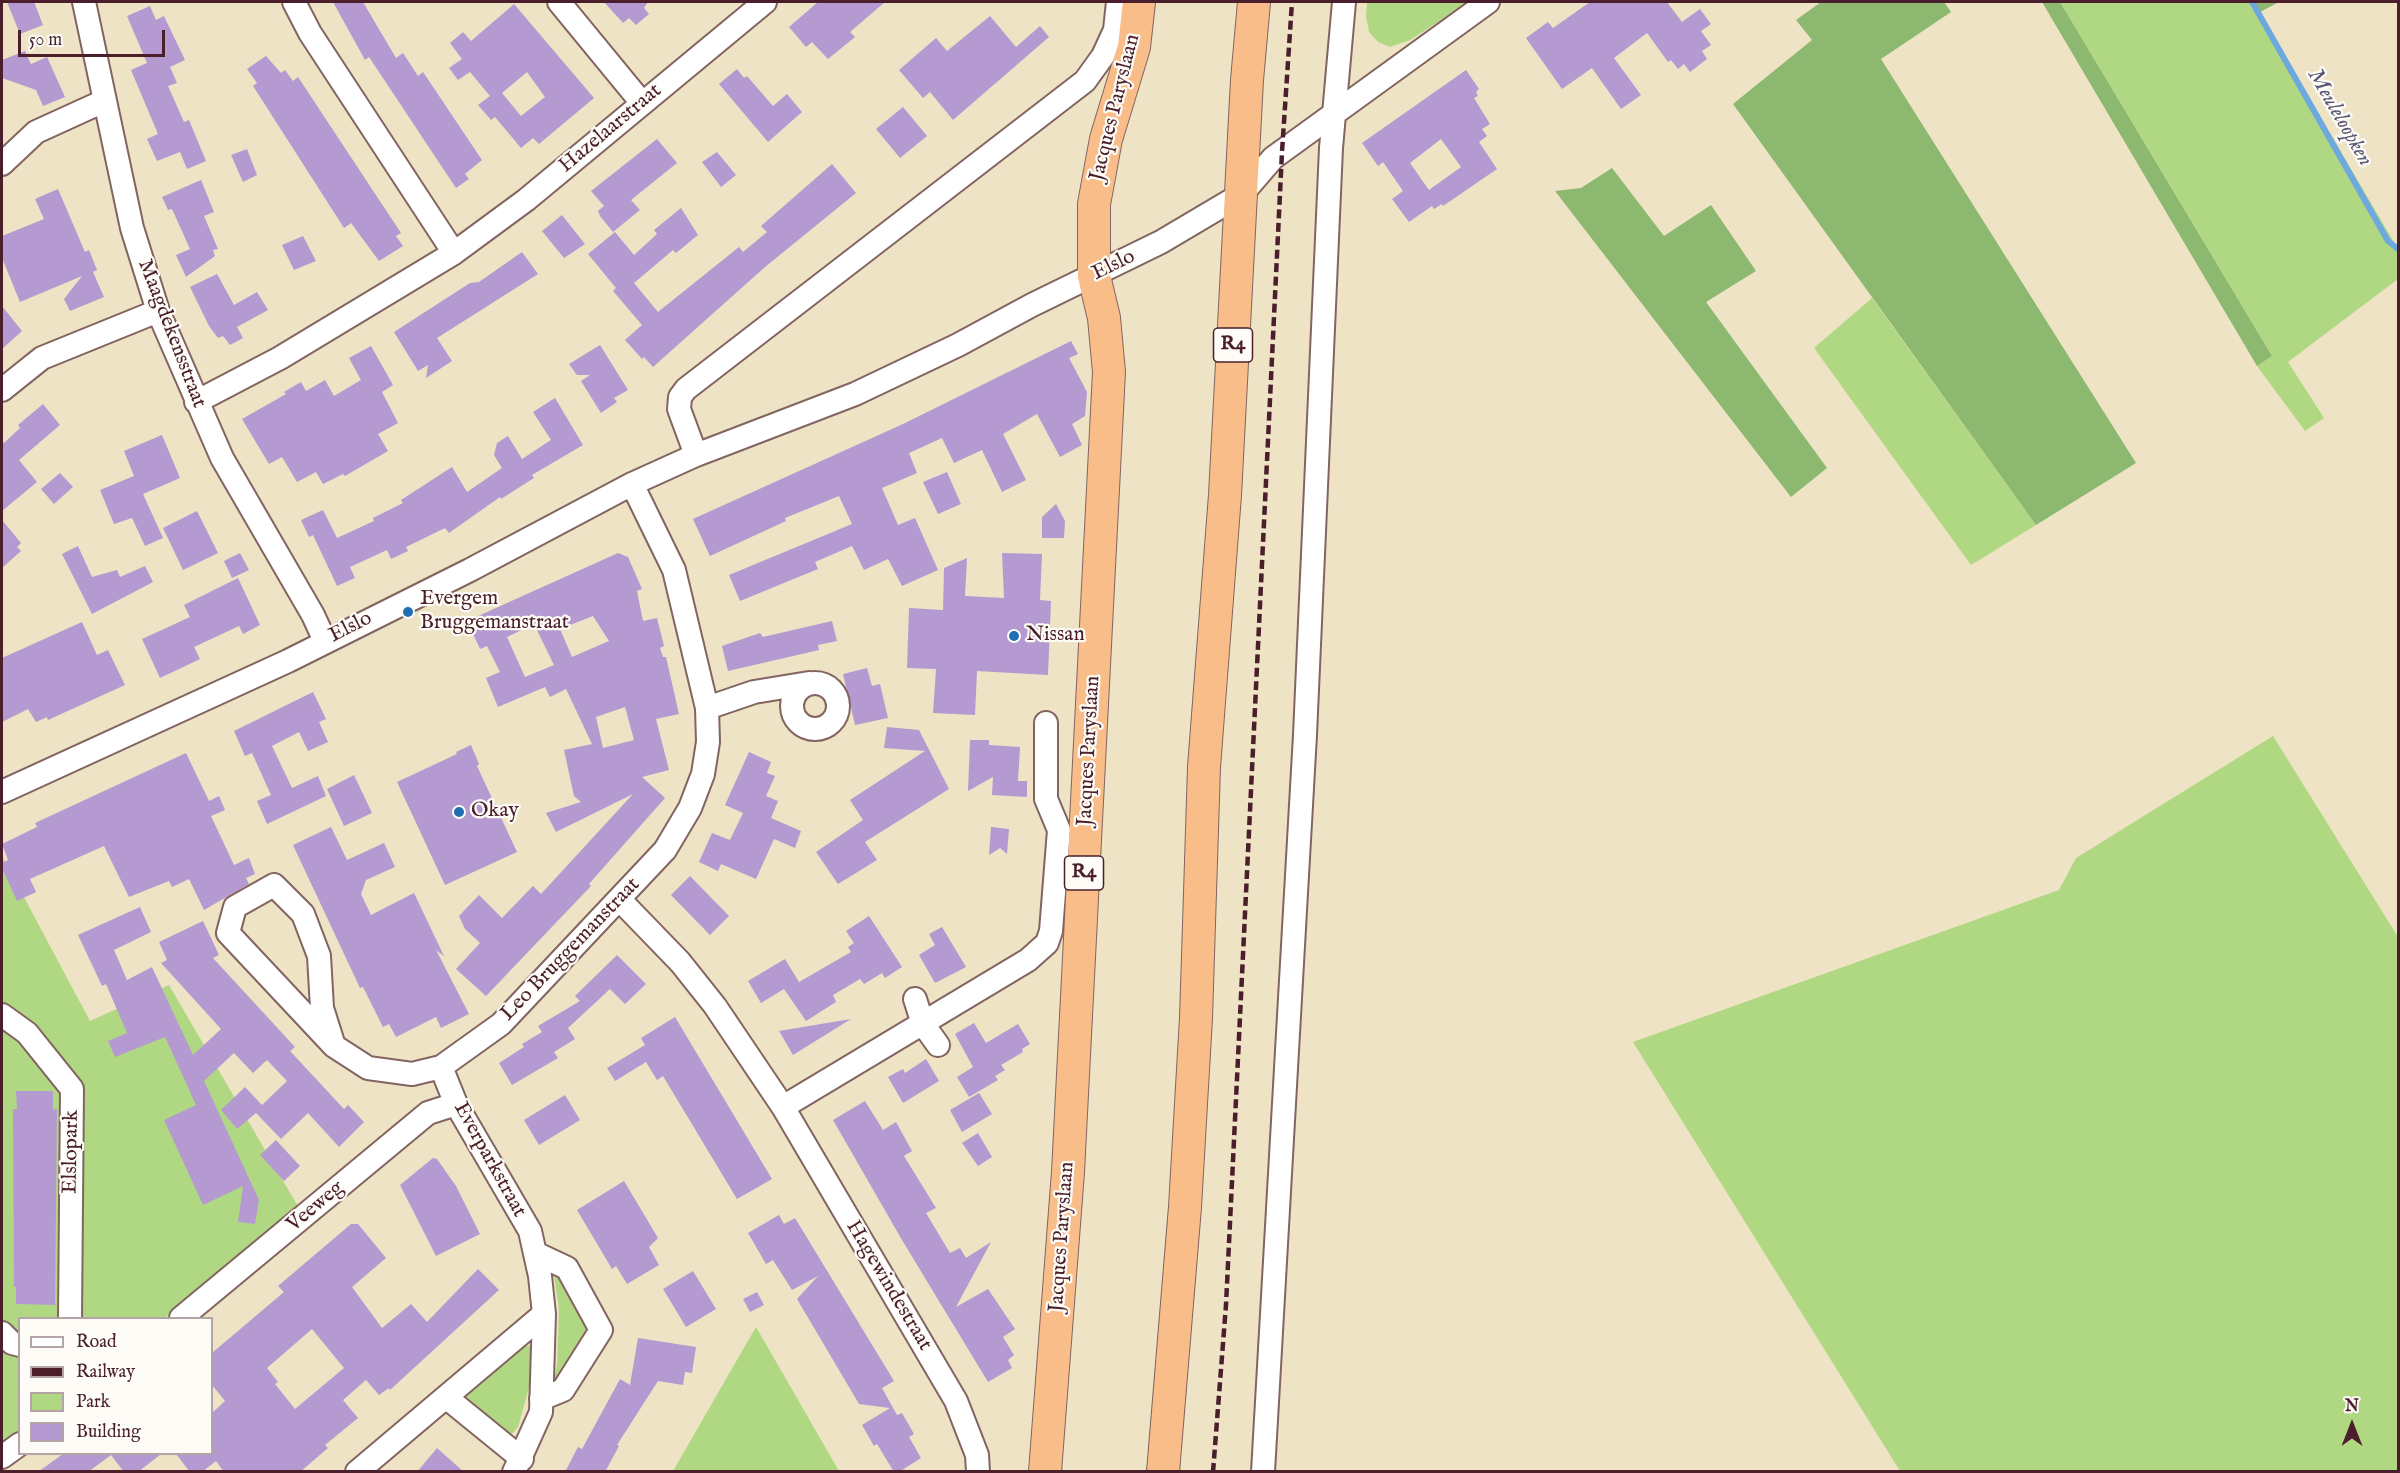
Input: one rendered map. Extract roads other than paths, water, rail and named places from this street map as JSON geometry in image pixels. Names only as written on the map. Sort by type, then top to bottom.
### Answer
[{"type":"highway","name":"Jacques Paryslaan","points":[[1045,1472],[1068,1172],[1108,372],[1104,318],[1094,276],[1094,204],[1106,139],[1134,47],[1139,2]]},
{"type":"highway","name":"R4","points":[[1163,1472],[1185,1195],[1196,1018],[1204,767],[1225,495],[1247,80],[1254,2]]},
{"type":"street","name":"Maagdekensstraat","points":[[84,2],[132,228],[158,312],[222,458],[313,615],[325,641]]},
{"type":"street","points":[[294,2],[310,33],[454,253]]},
{"type":"street","points":[[559,2],[642,103]]},
{"type":"street","name":"Hazelaarstraat","points":[[196,402],[280,358],[454,253],[526,200],[765,2]]},
{"type":"street","points":[[696,455],[679,409],[680,397],[686,389],[1085,81],[1103,56],[1114,30],[1118,2]]},
{"type":"street","points":[[1263,1472],[1305,735],[1335,111],[1344,2]]},
{"type":"street","name":"Elslo","points":[[2,792],[204,701],[470,570],[632,484],[696,455],[855,394],[958,345],[1032,305],[1161,242],[1242,194],[1273,158],[1488,2]]},
{"type":"street","points":[[2,164],[36,132],[104,101]]},
{"type":"street","points":[[2,390],[42,358],[158,312]]},
{"type":"street","name":"Leo Bruggemanstraat","points":[[334,1046],[322,1008],[319,956],[303,914],[274,885],[235,907],[228,933],[334,1046],[368,1068],[411,1074],[441,1067],[501,1024],[665,850],[690,808],[703,774],[708,742],[707,708],[674,570],[632,484]]},
{"type":"street","points":[[707,708],[754,693],[809,683]]},
{"type":"street","points":[[783,1107],[1028,960],[1047,943],[1051,931],[1059,830],[1046,799],[1046,723]]},
{"type":"street","name":"Hagewindestraat","points":[[620,900],[680,962],[715,1006],[783,1107],[956,1401],[977,1455],[978,1472]]},
{"type":"street","points":[[915,999],[923,1024],[938,1045]]},
{"type":"street","name":"Elslopark","points":[[2,1015],[27,1033],[72,1089],[70,1317]]},
{"type":"street","name":"Everparkstraat","points":[[441,1067],[456,1104],[530,1231],[535,1253],[544,1314],[541,1412],[518,1465]]},
{"type":"street","name":"Veeweg","points":[[182,1317],[428,1113],[456,1104]]},
{"type":"street","points":[[535,1253],[567,1268],[602,1330],[563,1390],[541,1399]]},
{"type":"street","points":[[357,1472],[544,1314]]},
{"type":"street","points":[[2,1333],[12,1343],[18,1345]]},
{"type":"street","points":[[447,1398],[518,1465]]},
{"type":"street","points":[[2,1457],[18,1445]]},
{"type":"waterway","name":"Meuleloopken","points":[[2252,2],[2388,241],[2398,249]]},
{"type":"railway","points":[[1213,1472],[1226,1305],[1282,152],[1292,2]]},
{"type":"place","name":"Evergem Bruggemanstraat","points":[[408,612]]},
{"type":"place","name":"Nissan","points":[[1014,636]]},
{"type":"place","name":"Okay","points":[[459,812]]}]
